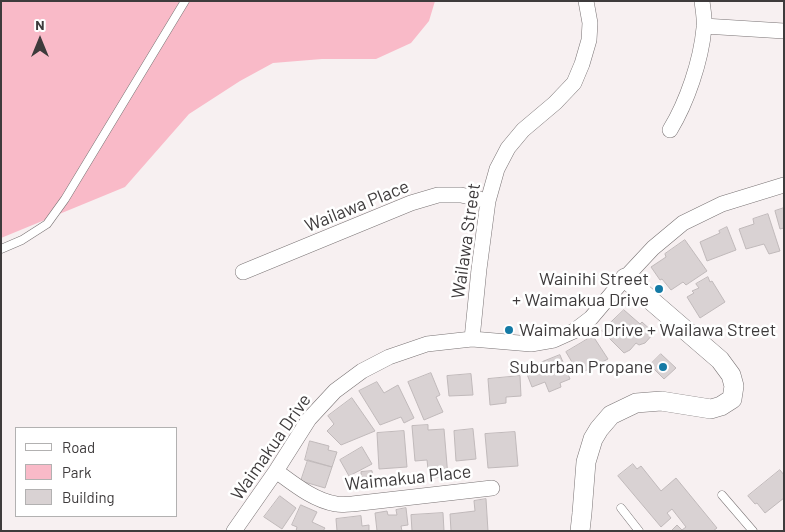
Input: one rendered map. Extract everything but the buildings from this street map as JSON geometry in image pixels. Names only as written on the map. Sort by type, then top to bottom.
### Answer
[{"type":"street","name":"Wailawa Street","points":[[472,339],[488,201],[497,169],[508,148],[523,130],[555,103],[574,83],[589,40],[590,23],[586,1]]},
{"type":"street","points":[[670,130],[679,115],[690,87],[702,47],[704,26],[702,1]]},
{"type":"street","points":[[704,26],[784,31]]},
{"type":"street","name":"Waimakua Drive","points":[[234,531],[276,471],[309,419],[335,391],[362,372],[388,357],[427,344],[472,339],[531,344],[554,340],[574,331],[591,318],[653,248],[683,222],[722,204],[784,185]]},
{"type":"street","name":"Wailawa Place","points":[[243,272],[411,203],[438,195],[462,195],[488,201]]},
{"type":"street","points":[[580,531],[588,454],[593,438],[611,415],[636,403],[660,401],[711,409],[721,406],[732,399],[734,386],[731,376],[720,360],[625,278]]},
{"type":"street","name":"Waimakua Place","points":[[276,471],[300,488],[322,500],[336,504],[352,504],[492,488]]},
{"type":"lane","points":[[1,249],[22,240],[47,224],[66,199],[185,1]]},
{"type":"lane","points":[[722,495],[753,531]]},
{"type":"lane","points":[[621,508],[639,531]]},
{"type":"green space","points":[[1,1],[435,1],[429,21],[411,43],[376,59],[322,59],[273,63],[240,81],[189,114],[125,187],[1,238]]},
{"type":"place","name":"Wainihi Street + Waimakua Drive","points":[[659,289]]},
{"type":"place","name":"Waimakua Drive + Wailawa Street","points":[[509,330]]},
{"type":"place","name":"Suburban Propane","points":[[663,367]]}]
